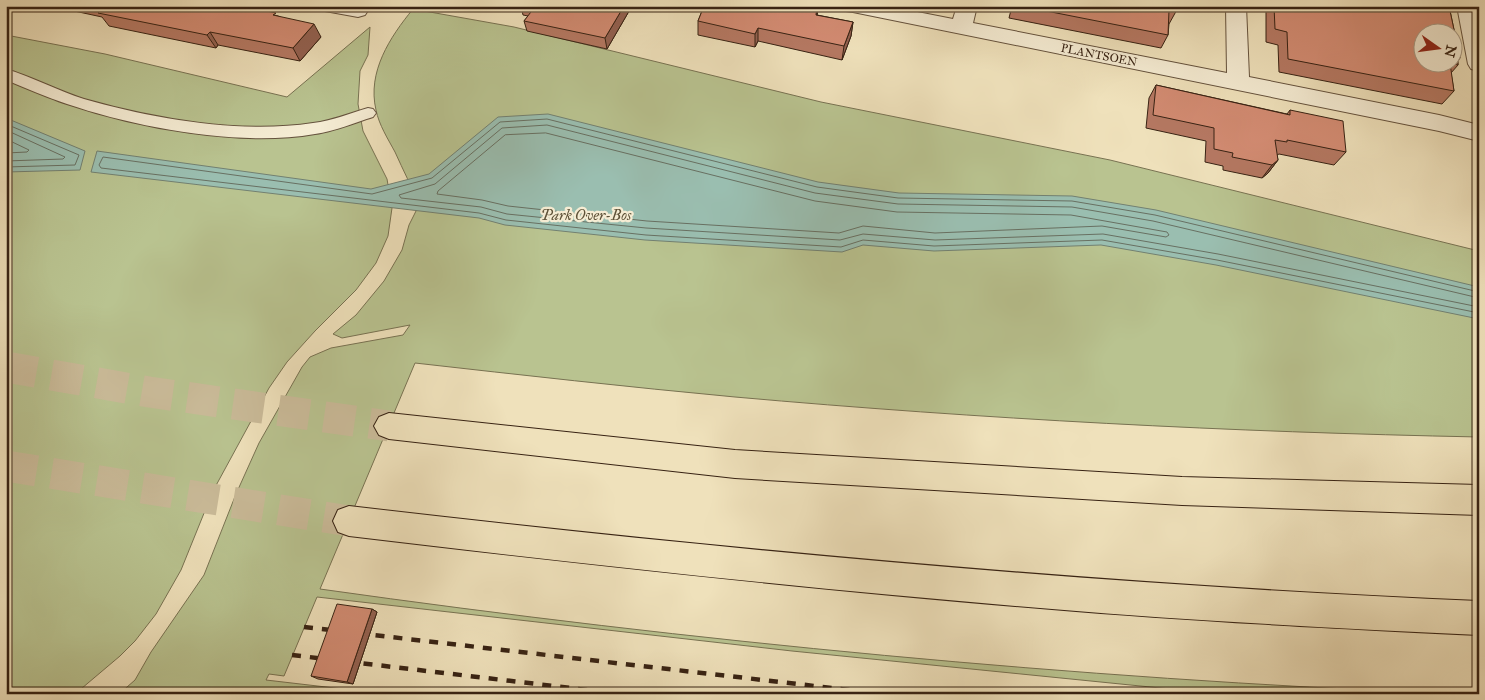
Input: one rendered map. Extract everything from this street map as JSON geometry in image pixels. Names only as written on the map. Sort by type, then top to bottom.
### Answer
[{"type":"highway","points":[[389,426],[735,464],[1182,491],[1479,500]]},
{"type":"highway","points":[[349,521],[724,564],[982,588],[1252,607],[1479,618]]},
{"type":"street","points":[[332,6],[358,10],[361,6]]},
{"type":"street","name":"PLANTSOEN","points":[[853,6],[1238,82],[1479,133]]},
{"type":"street","points":[[961,28],[967,6]]},
{"type":"street","points":[[1236,6],[1238,82]]},
{"type":"street","points":[[1479,8],[1467,6],[1479,64]]},
{"type":"lane","points":[[6,74],[90,106],[169,122],[221,128],[292,131],[333,124],[368,113]]},
{"type":"green space","name":"Park Over-Bos","points":[[413,9],[514,27],[821,102],[1110,160],[1479,251],[1479,437],[1199,428],[920,412],[695,393],[415,363],[320,589],[602,626],[884,655],[1168,678],[1451,694],[1220,694],[792,651],[317,597],[284,676],[269,674],[266,680],[386,694],[119,694],[135,680],[151,652],[204,575],[236,494],[259,443],[302,367],[310,357],[331,348],[403,335],[410,325],[342,338],[333,334],[356,315],[384,281],[402,250],[409,225],[419,205],[379,121],[374,96],[375,82],[383,56],[396,31]]},
{"type":"green space","points":[[370,27],[368,55],[360,71],[358,104],[363,131],[387,179],[392,208],[388,236],[376,263],[356,290],[287,362],[269,388],[213,491],[181,570],[156,614],[135,641],[75,694],[6,694],[6,35],[105,54],[287,97]]},
{"type":"water","points":[[548,114],[818,182],[899,193],[1072,196],[1156,210],[1479,287],[1479,319],[1216,265],[1101,245],[934,251],[863,245],[842,252],[645,240],[505,225],[479,218],[91,172],[97,151],[371,189],[429,174],[498,117]]},
{"type":"water","points":[[6,118],[85,151],[80,170],[6,172]]},
{"type":"building","points":[[102,6],[244,6],[314,24],[293,48],[210,32],[207,35],[98,13],[104,7]]},
{"type":"building","points":[[526,6],[624,6],[605,38],[524,21],[534,8]]},
{"type":"building","points":[[704,6],[817,6],[816,15],[853,22],[844,46],[758,28],[755,34],[698,21]]},
{"type":"building","points":[[1021,6],[1176,6],[1176,11],[1169,10],[1168,35]]},
{"type":"building","points":[[1274,6],[1449,6],[1452,22],[1412,22],[1412,72],[1451,72],[1454,91],[1288,59],[1287,32],[1275,29]]},
{"type":"building","points":[[1156,85],[1290,115],[1290,110],[1343,121],[1346,152],[1287,140],[1287,142],[1275,140],[1278,160],[1272,165],[1232,157],[1233,153],[1214,149],[1214,128],[1153,115]]},
{"type":"building","points":[[337,604],[372,609],[347,682],[311,676]]},
{"type":"tunnel","points":[[6,367],[149,392],[389,426]]},
{"type":"tunnel","points":[[6,466],[349,521]]},
{"type":"railway","points":[[304,627],[884,694]]},
{"type":"railway","points":[[292,655],[621,694]]}]
